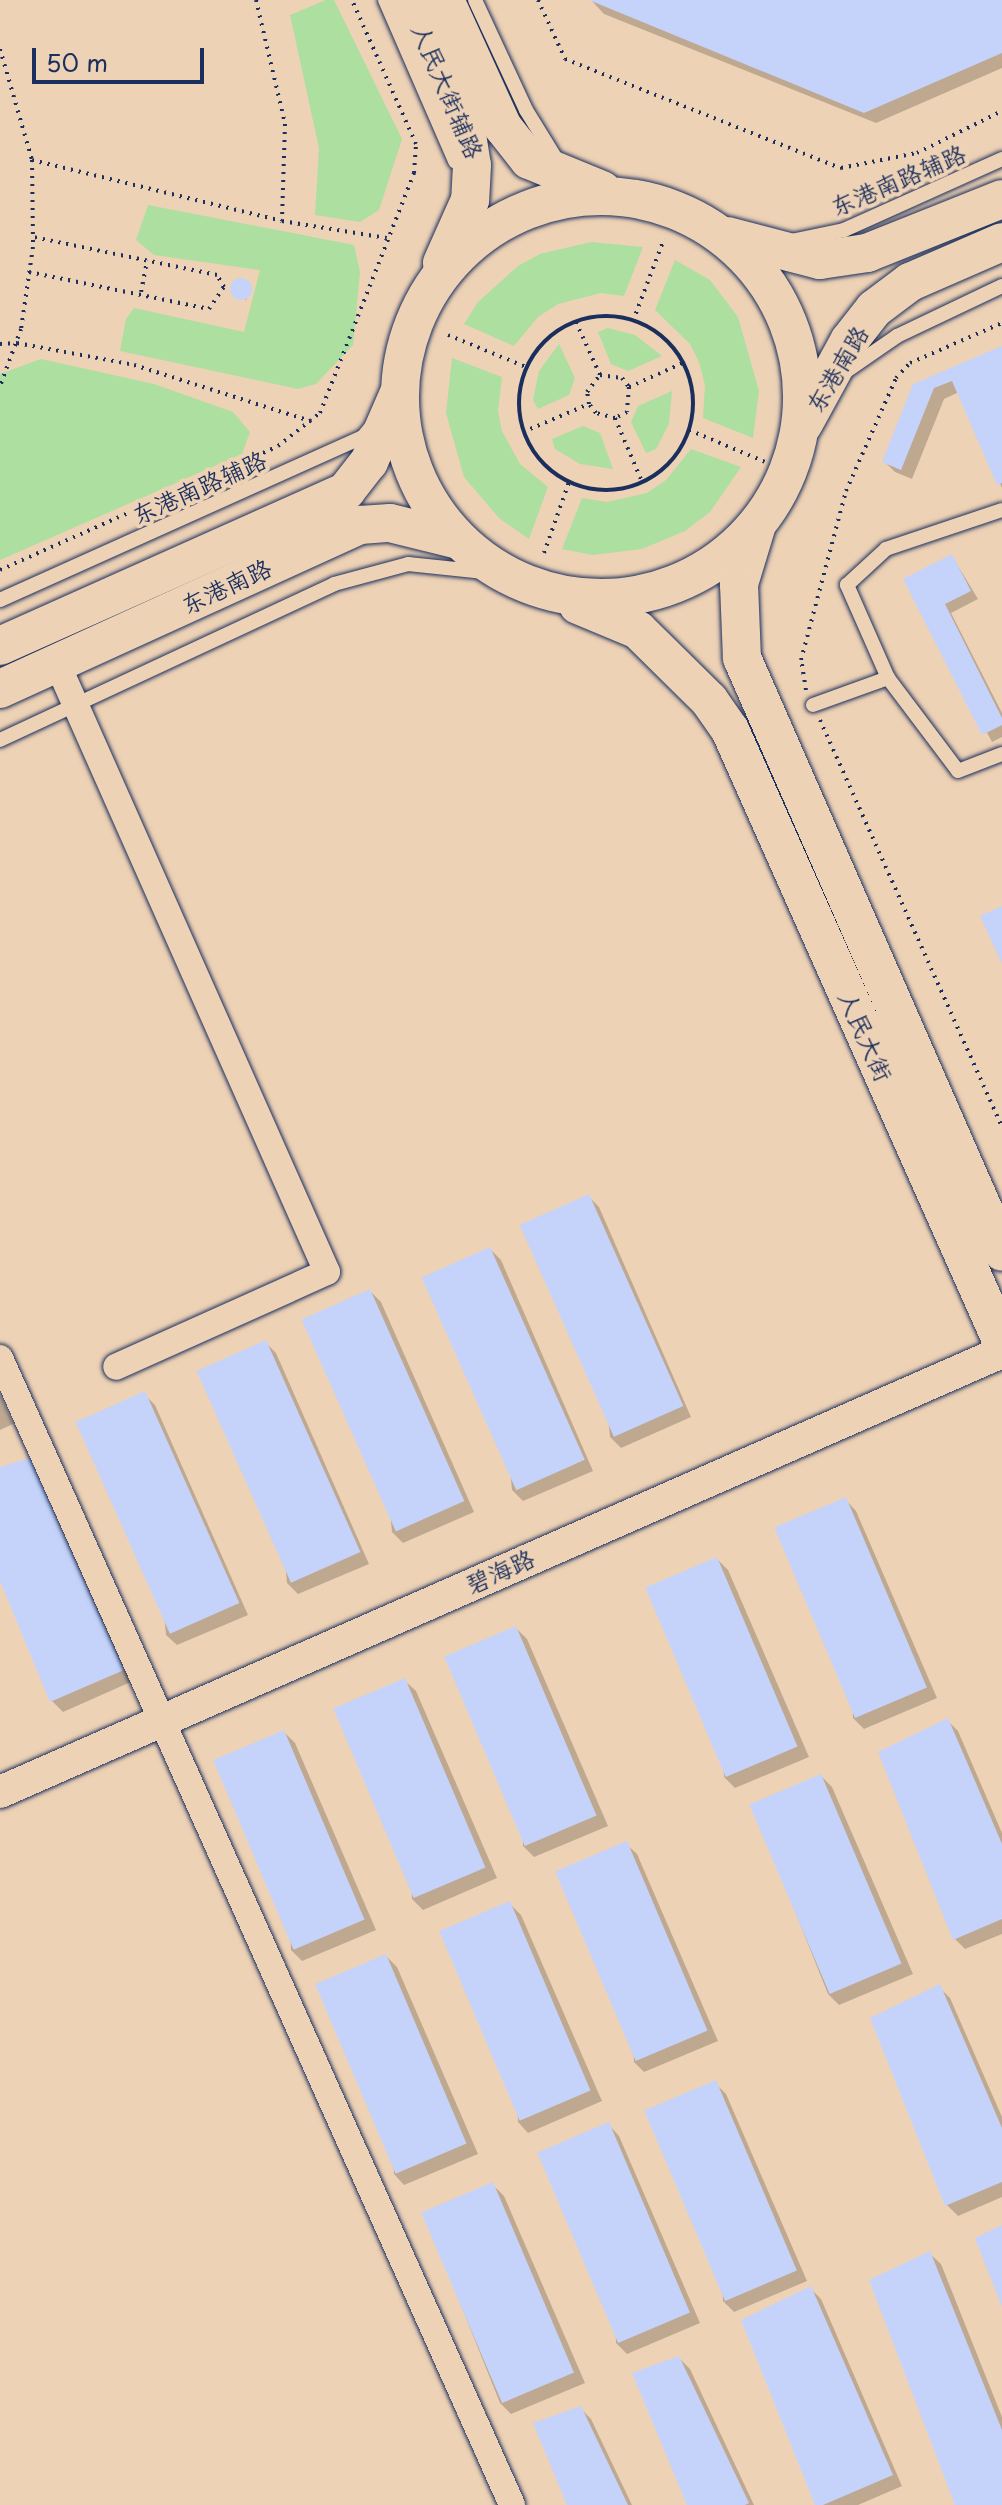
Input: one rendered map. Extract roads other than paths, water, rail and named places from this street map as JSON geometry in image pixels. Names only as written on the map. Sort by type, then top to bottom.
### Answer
[{"type":"main road","points":[[411,0],[466,128],[472,165],[470,200],[408,340],[399,392],[406,448],[427,498],[459,540],[503,574],[638,630],[709,700],[746,723]]},
{"type":"main road","points":[[445,0],[503,127],[529,160],[568,179],[620,196],[673,208],[720,234],[820,260],[867,253],[924,234],[1002,199]]},
{"type":"main road","points":[[430,290],[466,247],[512,216],[563,198],[620,196]]},
{"type":"main road","points":[[720,234],[759,271],[786,317],[802,374],[800,431],[785,481],[756,528],[739,584],[746,723]]},
{"type":"main road","name":"东港南路","points":[[800,431],[824,385],[874,309],[910,282],[1002,242]]},
{"type":"main road","name":"东港南路","points":[[0,646],[314,508],[346,491],[369,462],[399,392]]},
{"type":"main road","name":"东港南路","points":[[0,689],[360,525],[390,523],[459,540]]},
{"type":"main road","points":[[553,594],[613,600],[664,590],[715,564],[756,528]]},
{"type":"main road","name":"人民大街","points":[[746,723],[1002,1252]]},
{"type":"main road","name":"人民大街","points":[[746,723],[1002,1342]]},
{"type":"street","points":[[57,663],[327,1272],[116,1367]]},
{"type":"street","name":"碧海路","points":[[0,1792],[160,1719],[1002,1352]]},
{"type":"street","points":[[0,1358],[512,2505]]},
{"type":"lane","name":"人民大街辅路","points":[[385,0],[470,200]]},
{"type":"lane","points":[[475,0],[526,110],[568,179]]},
{"type":"lane","name":"东港南路辅路","points":[[762,247],[844,230],[1002,159]]},
{"type":"lane","points":[[824,385],[897,336],[1002,286]]},
{"type":"lane","name":"东港南路辅路","points":[[0,600],[363,437],[399,392]]},
{"type":"lane","points":[[1000,516],[886,549],[847,585],[888,678],[958,771],[1002,754]]},
{"type":"lane","points":[[0,740],[334,584],[408,564],[503,574]]},
{"type":"lane","points":[[813,705],[888,678]]}]
